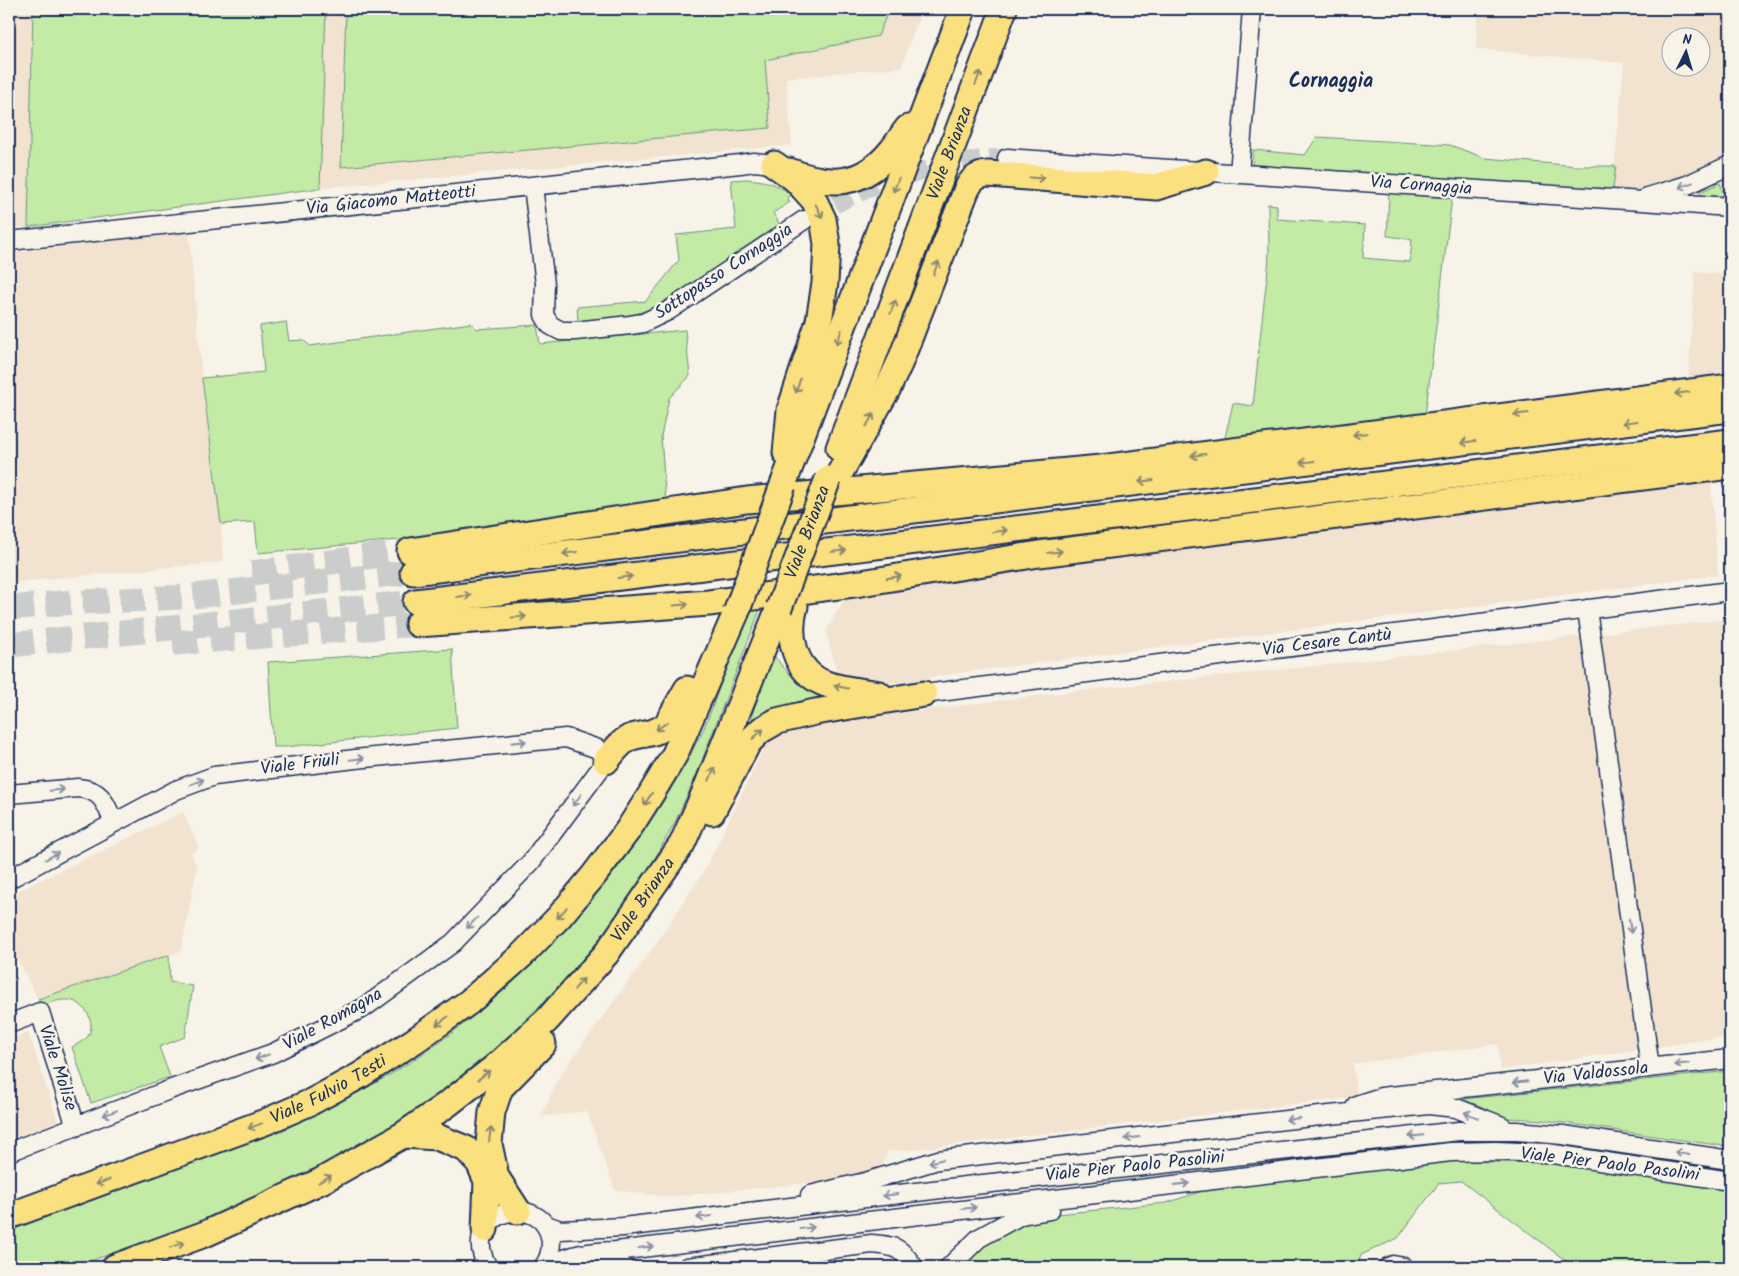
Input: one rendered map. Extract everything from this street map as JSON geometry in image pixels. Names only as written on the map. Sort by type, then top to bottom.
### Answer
[{"type":"highway","points":[[606,761],[629,738],[660,730],[667,724],[698,670],[736,613],[962,9]]},
{"type":"highway","name":"Viale Brianza","points":[[547,1020],[606,954],[682,844],[787,607],[810,528],[833,478],[1004,9]]},
{"type":"highway","points":[[774,164],[802,176],[826,182],[846,181],[857,177],[880,162],[892,150],[925,106]]},
{"type":"highway","points":[[774,164],[795,179],[814,200],[824,219],[827,244],[825,283],[819,321],[790,410],[783,485]]},
{"type":"highway","points":[[833,478],[888,388],[966,191],[976,176],[988,174],[1156,187],[1206,172]]},
{"type":"highway","points":[[1730,387],[1101,468],[747,500],[412,562],[1730,409]]},
{"type":"highway","points":[[1730,442],[417,613],[709,603],[861,583],[1039,554],[1730,466]]},
{"type":"highway","points":[[787,607],[794,650],[802,665],[824,684],[883,694],[924,694]]},
{"type":"highway","name":"Viale Fulvio Testi","points":[[9,1216],[265,1122],[311,1102],[359,1076],[414,1041],[469,1002],[521,956],[559,917],[628,830],[675,754],[736,613]]},
{"type":"highway","points":[[682,844],[703,830],[748,743],[761,730],[777,721],[792,717],[924,694]]},
{"type":"highway","points":[[115,1267],[205,1234],[322,1182],[403,1135],[449,1102],[495,1067],[547,1020]]},
{"type":"highway","points":[[518,1210],[496,1177],[488,1144],[492,1112],[500,1088],[546,1042],[547,1020]]},
{"type":"highway","points":[[403,1135],[438,1136],[466,1149],[479,1163],[487,1181],[485,1229]]},
{"type":"street","points":[[1240,174],[1252,9]]},
{"type":"street","points":[[1006,158],[1206,172]]},
{"type":"street","name":"Via Giacomo Matteotti","points":[[9,241],[754,162],[774,164]]},
{"type":"street","name":"Via Cornaggia","points":[[1636,201],[1687,185],[1730,164]]},
{"type":"street","name":"Via Cornaggia","points":[[1206,172],[1730,207]]},
{"type":"street","name":"Sottopasso Cornaggia","points":[[534,186],[545,284],[544,315],[545,320],[550,325],[562,330],[574,331],[643,322],[668,312],[804,220]]},
{"type":"street","name":"Via Cesare Cantù","points":[[924,694],[1730,591]]},
{"type":"street","points":[[1587,609],[1650,1068]]},
{"type":"street","name":"Viale Friuli","points":[[9,878],[176,790],[214,776],[355,759],[566,738],[598,749],[606,761]]},
{"type":"street","name":"Viale Romagna","points":[[9,1152],[169,1090],[273,1053],[365,1007],[453,943],[531,862],[606,761]]},
{"type":"street","points":[[9,794],[78,788],[89,789],[98,794],[103,800],[114,823]]},
{"type":"street","name":"Viale Molise","points":[[9,1024],[40,1012],[76,1127]]},
{"type":"street","name":"Via Valdossola","points":[[1461,1089],[1730,1059]]},
{"type":"street","name":"Viale Pier Paolo Pasolini","points":[[1320,1116],[1381,1097],[1461,1089]]},
{"type":"street","name":"Viale Pier Paolo Pasolini","points":[[752,1212],[865,1182],[938,1160],[1320,1116],[1429,1105],[1456,1108],[1488,1122],[1517,1131]]},
{"type":"street","name":"Viale Pier Paolo Pasolini","points":[[518,1210],[532,1214],[544,1224],[560,1230],[623,1227],[1458,1131],[1517,1131],[1562,1135],[1730,1160]]},
{"type":"street","name":"Viale Pier Paolo Pasolini","points":[[548,1267],[562,1259],[584,1252],[616,1251],[1451,1152],[1547,1153],[1730,1181]]},
{"type":"street","name":"Viale Pier Paolo Pasolini","points":[[949,1267],[978,1238],[1021,1215],[1077,1205],[1149,1199],[1161,1186]]},
{"type":"street","points":[[484,1264],[481,1242],[485,1229],[493,1219],[505,1212],[518,1210]]},
{"type":"street","points":[[543,1267],[551,1250],[550,1236],[544,1224]]},
{"type":"street","points":[[687,1267],[872,1244],[893,1246],[905,1254],[914,1267]]},
{"type":"street","points":[[598,1252],[624,1267]]},
{"type":"street","points":[[1388,1267],[1393,1265],[1404,1267]]},
{"type":"shaded area","points":[[9,9],[33,9],[28,227],[9,228]]},
{"type":"shaded area","points":[[326,9],[922,9],[901,67],[786,78],[792,145],[320,188]]},
{"type":"shaded area","points":[[1478,9],[1730,9],[1730,203],[1612,195],[1624,63],[1476,49]]},
{"type":"shaded area","points":[[189,232],[202,378],[221,524],[223,562],[9,583],[9,253]]},
{"type":"shaded area","points":[[1695,272],[1730,275],[1730,376],[1688,381]]},
{"type":"shaded area","points":[[1711,483],[1718,575],[965,672],[895,683],[837,673],[826,631],[845,598],[1063,565]]},
{"type":"shaded area","points":[[1730,619],[1730,1036],[1500,1070],[1498,1044],[1353,1064],[1357,1097],[888,1151],[883,1164],[871,1177],[667,1197],[615,1190],[587,1111],[541,1117],[559,1077],[655,945],[706,868],[766,744],[776,731],[824,723],[1059,693]]},
{"type":"shaded area","points":[[183,812],[199,848],[191,853],[197,868],[181,951],[38,999],[9,943],[9,895]]},
{"type":"shaded area","points":[[28,1032],[58,1121],[9,1139],[9,1040]]},
{"type":"green space","points":[[33,9],[326,9],[320,188],[28,227]]},
{"type":"green space","points":[[346,9],[889,9],[878,36],[765,60],[770,128],[341,167]]},
{"type":"green space","points":[[1317,137],[1450,145],[1485,158],[1577,166],[1616,166],[1612,195],[1252,171],[1253,150],[1305,155]]},
{"type":"green space","points":[[746,179],[769,183],[780,187],[790,194],[787,198],[790,202],[773,213],[780,225],[666,302],[633,314],[578,321],[577,307],[646,301],[679,260],[676,235],[736,229],[731,180]]},
{"type":"green space","points":[[1720,183],[1724,195],[1702,196],[1700,192]]},
{"type":"green space","points":[[1389,193],[1452,198],[1425,416],[1224,442],[1233,403],[1253,406],[1268,269],[1268,204],[1277,205],[1277,219],[1365,225],[1363,258],[1410,262],[1412,239],[1387,236]]},
{"type":"green space","points":[[286,322],[289,341],[303,340],[310,346],[471,323],[477,329],[537,325],[540,344],[685,330],[690,376],[669,398],[661,436],[666,506],[409,539],[258,553],[255,522],[221,524],[202,378],[264,372],[260,326]]},
{"type":"green space","points":[[759,582],[770,584],[696,776],[675,822],[654,860],[625,905],[564,982],[493,1052],[450,1088],[410,1117],[319,1171],[208,1220],[73,1267],[9,1267],[9,1231],[281,1131],[390,1075],[424,1053],[467,1021],[508,986],[584,910],[618,868],[649,824],[677,778],[705,725]]},
{"type":"green space","points":[[452,649],[457,728],[273,747],[268,662]]},
{"type":"green space","points":[[773,654],[788,672],[801,683],[837,698],[757,721],[752,718]]},
{"type":"green space","points":[[169,955],[170,982],[193,986],[185,1037],[159,1047],[170,1077],[91,1103],[72,1047],[88,1036],[91,1025],[87,1013],[84,1008],[74,1001],[61,1000],[41,1006],[38,999]]},
{"type":"green space","points":[[1730,1071],[1730,1147],[1544,1120],[1507,1118],[1463,1099]]},
{"type":"green space","points":[[1450,1161],[1541,1163],[1607,1170],[1730,1190],[1730,1267],[1574,1267],[1461,1181],[1439,1183],[1398,1238],[1361,1255],[1357,1267],[958,1267],[983,1242],[1019,1222],[1057,1214],[1166,1203],[1215,1187]]},
{"type":"tunnel","points":[[811,217],[845,199],[898,178],[934,168],[993,158],[1007,158]]},
{"type":"tunnel","points":[[252,573],[410,551]]},
{"type":"tunnel","points":[[9,608],[62,603],[184,597],[413,572]]},
{"type":"tunnel","points":[[9,645],[416,602]]},
{"type":"tunnel","points":[[173,643],[418,624]]},
{"type":"district","name":"Cornaggia","points":[[1331,82]]}]
